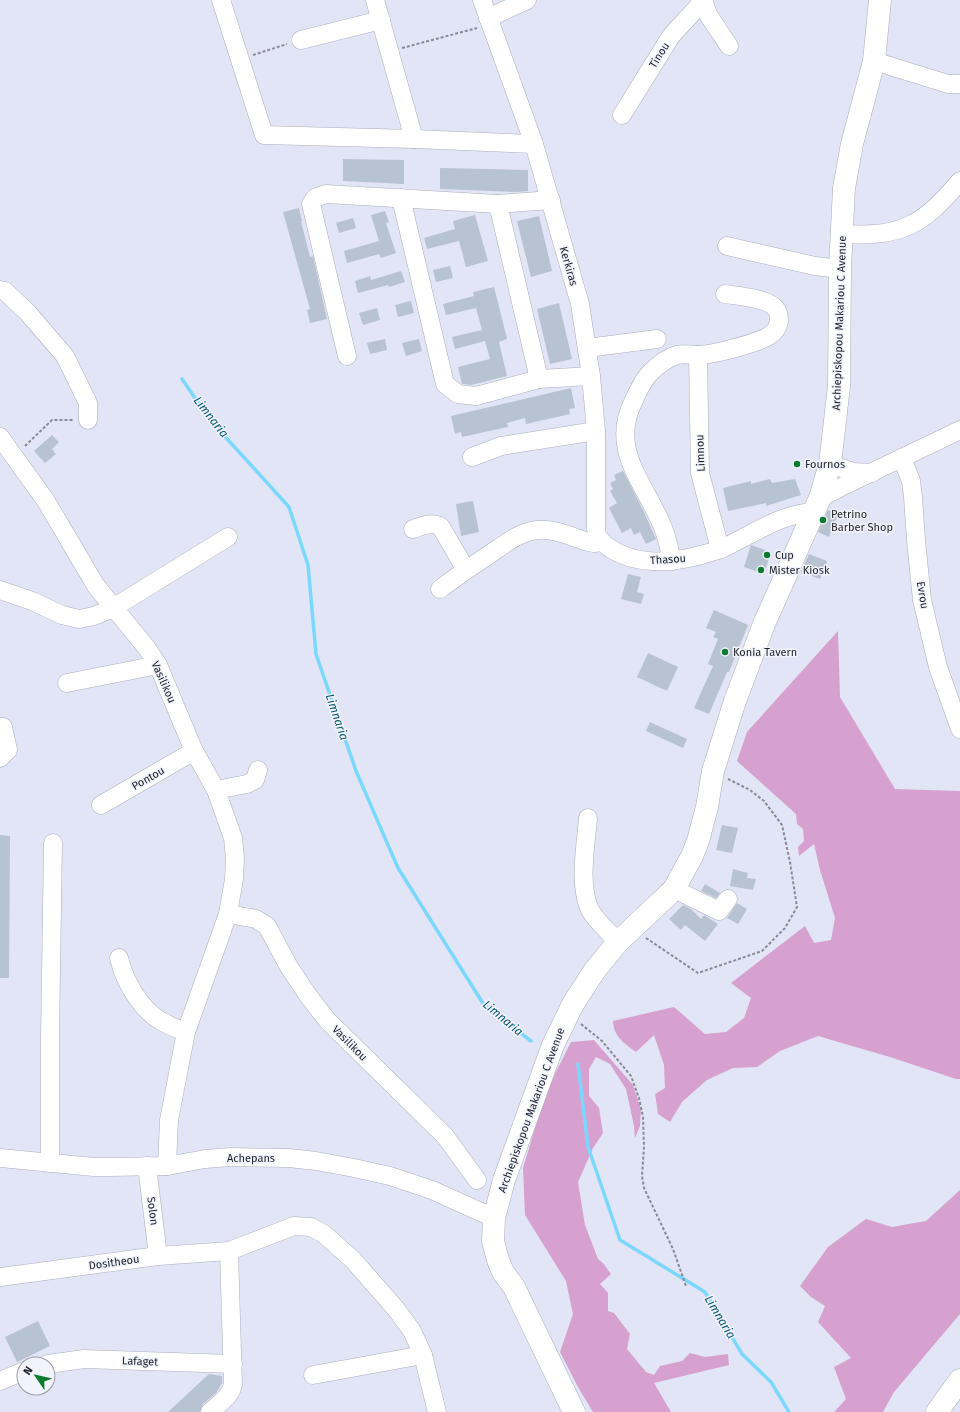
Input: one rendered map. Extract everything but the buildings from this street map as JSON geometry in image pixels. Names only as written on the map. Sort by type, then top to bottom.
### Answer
[{"type":"main road","name":"Archiepiskopou Makariou C Avenue","points":[[574,1412],[514,1287],[503,1272],[498,1260],[493,1241],[494,1218],[504,1180],[540,1079],[553,1045],[568,1014],[595,970],[618,942],[660,905],[674,889],[692,856],[707,807],[713,771],[725,729],[746,669],[764,624],[818,505],[830,464],[839,386],[840,269],[844,188],[874,61],[880,0]]},
{"type":"main road","points":[[937,1412],[960,1380]]},
{"type":"street","points":[[221,0],[264,135],[534,144]]},
{"type":"street","points":[[375,0],[414,139]]},
{"type":"street","name":"Kerkiras","points":[[482,0],[534,144],[580,304],[591,376],[596,431],[596,528],[597,535],[602,542]]},
{"type":"street","points":[[490,21],[527,0]]},
{"type":"street","points":[[704,0],[709,16],[729,46]]},
{"type":"street","name":"Tinou","points":[[622,115],[671,36],[704,0]]},
{"type":"street","points":[[301,40],[381,20]]},
{"type":"street","points":[[874,61],[948,84],[960,84]]},
{"type":"street","points":[[842,234],[867,235],[885,233],[910,226],[922,219],[938,205],[960,181]]},
{"type":"street","points":[[347,356],[311,204],[315,198],[326,194],[498,204],[551,200]]},
{"type":"street","points":[[401,198],[445,384],[458,394],[476,396],[539,379],[591,376]]},
{"type":"street","points":[[498,204],[539,379]]},
{"type":"street","points":[[727,246],[815,266],[840,269]]},
{"type":"street","points":[[0,290],[5,291],[28,313],[65,356],[88,403],[88,420]]},
{"type":"street","points":[[672,561],[667,537],[632,464],[625,442],[628,412],[639,390],[650,374],[671,357],[686,354],[698,355],[724,351],[762,339],[776,331],[778,325],[778,311],[773,305],[759,300],[725,294]]},
{"type":"street","points":[[587,348],[657,339]]},
{"type":"street","name":"Limnou","points":[[698,355],[700,473],[720,549]]},
{"type":"street","name":"Thasou","points":[[440,589],[466,570],[526,532],[537,530],[549,530],[588,542],[602,542],[614,550],[635,559],[648,561],[672,561],[689,558],[720,549],[789,516],[818,505],[841,487],[960,430]]},
{"type":"street","points":[[472,457],[502,446],[596,431]]},
{"type":"street","name":"Vasilikou","points":[[0,437],[46,501],[96,586],[149,650],[158,665],[194,751],[216,790],[233,838],[235,858],[234,879],[228,914],[186,1032],[169,1120],[167,1166]]},
{"type":"street","name":"Evrou","points":[[902,458],[911,481],[914,497],[916,540],[922,600],[938,667],[960,729]]},
{"type":"street","points":[[830,464],[853,472],[873,473]]},
{"type":"street","points":[[413,529],[431,524],[439,525],[466,570]]},
{"type":"street","points":[[0,590],[32,601],[62,615],[79,619],[94,616],[114,608],[228,537]]},
{"type":"street","points":[[67,683],[158,665]]},
{"type":"street","points":[[0,727],[3,727],[8,750],[0,758]]},
{"type":"street","name":"Pontou","points":[[101,805],[194,751]]},
{"type":"street","points":[[216,790],[247,784],[255,780],[258,770]]},
{"type":"street","points":[[588,818],[584,866],[586,898],[590,910],[598,921],[618,942]]},
{"type":"street","points":[[50,1163],[53,843]]},
{"type":"street","points":[[674,889],[719,911],[728,899]]},
{"type":"street","name":"Vasilikou","points":[[228,914],[256,919],[267,926],[289,967],[327,1020],[445,1136],[477,1180]]},
{"type":"street","points":[[119,958],[122,971],[127,982],[151,1013],[160,1020],[186,1032]]},
{"type":"street","name":"Achepans","points":[[0,1158],[94,1167],[167,1166],[205,1159],[231,1157],[289,1158],[316,1161],[390,1176],[432,1190],[494,1218]]},
{"type":"street","name":"Solon","points":[[147,1166],[158,1256]]},
{"type":"street","name":"Dositheou","points":[[0,1277],[158,1256],[229,1251],[294,1226],[310,1226],[324,1234],[353,1260],[396,1309],[412,1331],[423,1355],[437,1412]]},
{"type":"street","points":[[210,1412],[231,1393],[233,1385],[229,1251]]},
{"type":"street","points":[[313,1375],[423,1355]]},
{"type":"street","name":"Lafaget","points":[[56,1363],[84,1359],[233,1364]]},
{"type":"street","points":[[0,1381],[16,1374]]},
{"type":"path","points":[[390,51],[490,21]]},
{"type":"path","points":[[240,60],[301,40]]},
{"type":"path","points":[[15,457],[52,420],[88,420]]},
{"type":"path","points":[[568,1014],[602,1041],[631,1076],[639,1098],[643,1117],[644,1147],[642,1176],[644,1188],[673,1249],[686,1286]]},
{"type":"shaded area","points":[[838,631],[840,697],[895,789],[960,791],[960,1079],[818,1036],[780,1051],[757,1067],[733,1068],[707,1080],[682,1102],[670,1122],[658,1114],[655,1094],[665,1088],[664,1065],[654,1035],[636,1052],[624,1043],[617,1035],[613,1021],[674,1007],[705,1034],[726,1032],[744,1018],[751,998],[731,983],[805,926],[814,943],[831,940],[835,918],[820,870],[814,844],[799,856],[798,847],[804,841],[803,829],[797,824],[796,814],[737,761],[747,732]]},
{"type":"shaded area","points":[[594,1040],[633,1085],[641,1109],[640,1126],[635,1138],[626,1089],[610,1064],[596,1057],[589,1069],[589,1096],[599,1108],[603,1133],[593,1148],[578,1182],[585,1225],[598,1259],[611,1274],[600,1284],[608,1293],[608,1311],[614,1313],[630,1334],[627,1349],[646,1372],[654,1375],[660,1366],[682,1361],[690,1353],[705,1357],[728,1354],[729,1365],[654,1383],[671,1412],[593,1412],[560,1352],[573,1314],[566,1281],[525,1215],[523,1168],[546,1092],[571,1042]]},
{"type":"shaded area","points":[[960,1190],[960,1314],[894,1392],[883,1412],[834,1412],[846,1399],[834,1367],[851,1358],[818,1322],[825,1306],[811,1297],[800,1286],[828,1247],[866,1219],[892,1227],[926,1221]]},
{"type":"waterway","name":"Limnaria","points":[[182,379],[210,420],[289,507],[308,565],[316,654],[356,771],[398,868],[484,1005],[531,1041]]},
{"type":"waterway","name":"Limnaria","points":[[578,1064],[588,1147],[620,1240],[705,1292],[742,1354],[771,1382],[789,1412]]},
{"type":"place","name":"Fournos","points":[[797,464]]},
{"type":"place","name":"Petrino Barber Shop","points":[[823,520]]},
{"type":"place","name":"Cup","points":[[767,555]]},
{"type":"place","name":"Mister Kiosk","points":[[761,570]]},
{"type":"place","name":"Konia Tavern","points":[[725,652]]}]
